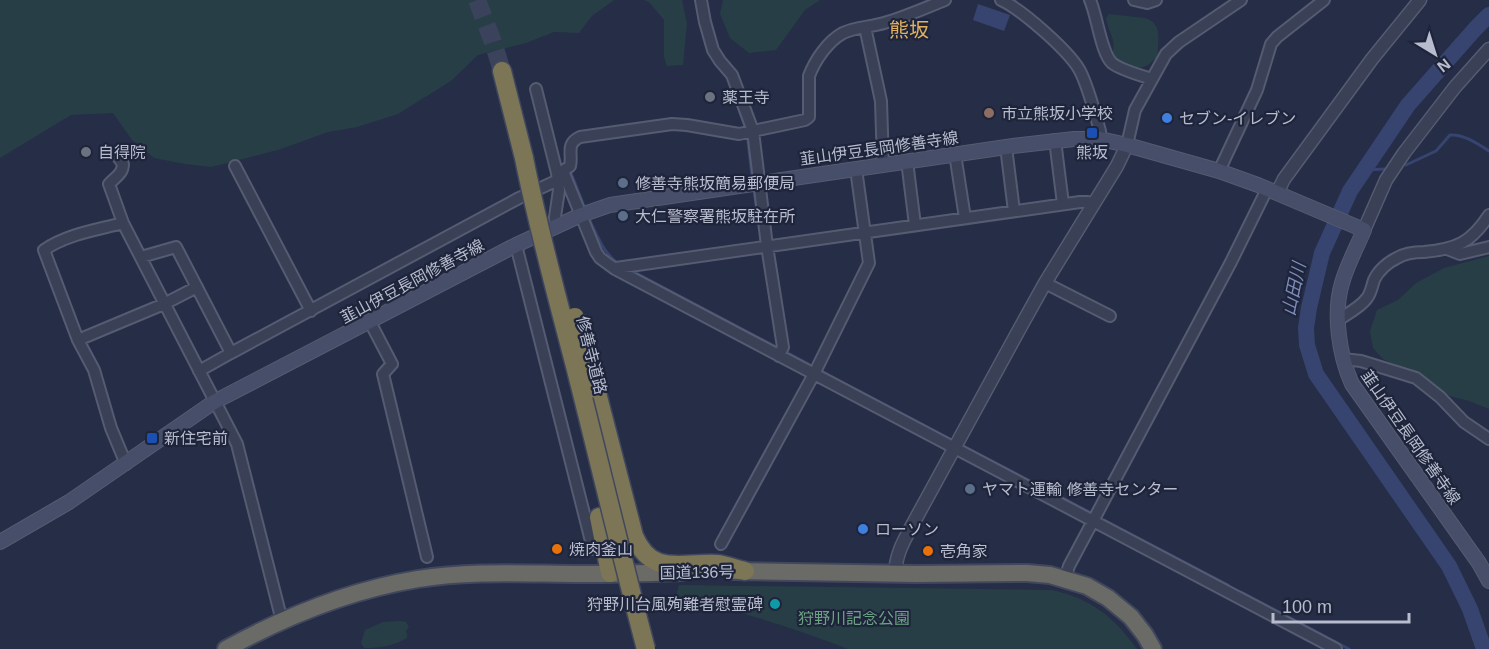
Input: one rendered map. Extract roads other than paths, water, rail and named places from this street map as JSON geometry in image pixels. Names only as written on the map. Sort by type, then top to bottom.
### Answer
[{"type":"highway","name":"修善寺道路","points":[[502,71],[646,649]]},
{"type":"highway","points":[[524,158],[543,207],[596,389],[634,536],[643,553],[659,564],[719,564],[745,571]]},
{"type":"highway","points":[[533,202],[533,224],[539,255],[599,517],[598,544],[610,573]]},
{"type":"highway","points":[[629,573],[633,558],[632,540],[634,536]]},
{"type":"highway","name":"国道136号","points":[[226,649],[306,610],[347,596],[383,586],[451,574],[745,571],[1050,575],[1087,586],[1118,605],[1131,617],[1153,649]]},
{"type":"main road","name":"韮山伊豆長岡修善寺線","points":[[0,542],[69,502],[214,402],[516,245],[581,215],[610,205],[759,182],[1055,140],[1100,139],[1219,171],[1360,229],[1342,283],[1338,320],[1343,359],[1352,384],[1479,562],[1489,581]]},
{"type":"street","points":[[701,0],[713,50],[732,75],[753,131],[767,246],[783,347],[779,356]]},
{"type":"street","points":[[199,370],[559,175],[570,166],[571,144],[580,137],[672,124],[739,134],[805,120],[809,117],[809,76],[829,44],[844,32],[881,24],[945,0]]},
{"type":"street","points":[[1001,0],[1031,21],[1080,70],[1100,131],[1100,139]]},
{"type":"street","points":[[1090,0],[1110,62],[1152,80]]},
{"type":"street","points":[[1134,0],[1147,3],[1156,0]]},
{"type":"street","points":[[896,574],[899,550],[1045,283],[1117,166],[1127,145],[1135,110],[1166,54],[1241,0]]},
{"type":"street","points":[[1219,171],[1257,90],[1271,44],[1324,0]]},
{"type":"street","points":[[1065,579],[1069,566],[1231,262],[1272,191],[1284,179],[1372,59],[1420,0]]},
{"type":"street","points":[[865,27],[881,102],[883,165]]},
{"type":"street","points":[[1360,229],[1386,180],[1404,153],[1455,87],[1489,49]]},
{"type":"street","points":[[536,89],[559,175],[581,215],[596,252],[600,258],[615,269],[1336,649]]},
{"type":"street","points":[[1055,140],[1063,204]]},
{"type":"street","points":[[1006,147],[1014,211]]},
{"type":"street","points":[[955,154],[965,218]]},
{"type":"street","points":[[118,158],[123,164],[123,169],[119,176],[109,184],[123,223],[237,444],[282,621]]},
{"type":"street","points":[[907,162],[915,225]]},
{"type":"street","points":[[236,166],[311,311]]},
{"type":"street","points":[[721,544],[814,374],[868,262],[856,169]]},
{"type":"street","points":[[556,227],[559,175]]},
{"type":"street","points":[[615,269],[1063,204],[1088,202],[1093,204]]},
{"type":"street","points":[[1338,320],[1367,298],[1375,278],[1396,258],[1458,245],[1469,239],[1489,215]]},
{"type":"street","points":[[123,223],[65,239],[44,250],[78,340],[94,370],[111,428],[126,464]]},
{"type":"street","points":[[516,245],[566,443],[577,457],[598,544]]},
{"type":"street","points":[[141,257],[176,247],[231,353]]},
{"type":"street","points":[[1447,249],[1460,254],[1489,247]]},
{"type":"street","points":[[1045,283],[1110,316]]},
{"type":"street","points":[[78,340],[164,304],[197,287]]},
{"type":"street","points":[[370,322],[392,364],[383,374],[427,557]]},
{"type":"street","points":[[1343,359],[1361,361],[1416,378],[1440,397],[1464,422],[1489,438]]},
{"type":"water","points":[[978,4],[1010,15],[1004,31],[973,20]]},
{"type":"waterway","name":"山田川","points":[[1484,649],[1470,609],[1449,566],[1316,374],[1307,345],[1306,328],[1322,253],[1350,191],[1408,105],[1489,15]]},
{"type":"waterway","points":[[730,85],[745,126]]},
{"type":"waterway","points":[[1406,165],[1436,151],[1450,135],[1466,138],[1489,151]]},
{"type":"waterway","points":[[748,141],[752,176]]},
{"type":"waterway","points":[[1365,170],[1385,169]]},
{"type":"waterway","points":[[571,173],[584,206]]},
{"type":"waterway","points":[[754,190],[758,218]]},
{"type":"waterway","points":[[589,219],[603,247],[616,262]]},
{"type":"waterway","points":[[634,272],[778,348]]},
{"type":"waterway","points":[[786,352],[812,366]]},
{"type":"waterway","points":[[821,371],[950,439]]},
{"type":"waterway","points":[[965,447],[1091,513]]},
{"type":"waterway","points":[[1102,519],[1228,585]]},
{"type":"waterway","points":[[1241,592],[1349,649]]},
{"type":"tunnel","points":[[477,0],[502,71]]},
{"type":"place","name":"薬王寺","points":[[710,97]]},
{"type":"place","name":"市立熊坂小学校","points":[[989,113]]},
{"type":"place","name":"セブン-イレブン","points":[[1167,118]]},
{"type":"place","name":"熊坂","points":[[1092,133]]},
{"type":"place","name":"自得院","points":[[86,152]]},
{"type":"place","name":"修善寺熊坂簡易郵便局","points":[[623,183]]},
{"type":"place","name":"大仁警察署熊坂駐在所","points":[[623,216]]},
{"type":"place","name":"新住宅前","points":[[152,438]]},
{"type":"place","name":"ヤマト運輸 修善寺センター","points":[[970,489]]},
{"type":"place","name":"ローソン","points":[[863,529]]},
{"type":"place","name":"焼肉釜山","points":[[557,549]]},
{"type":"place","name":"壱角家","points":[[928,551]]},
{"type":"place","name":"狩野川台風殉難者慰霊碑","points":[[775,604]]},
{"type":"district","name":"熊坂","points":[[909,30]]},
{"type":"park label","name":"狩野川記念公園","points":[[854,618]]}]
